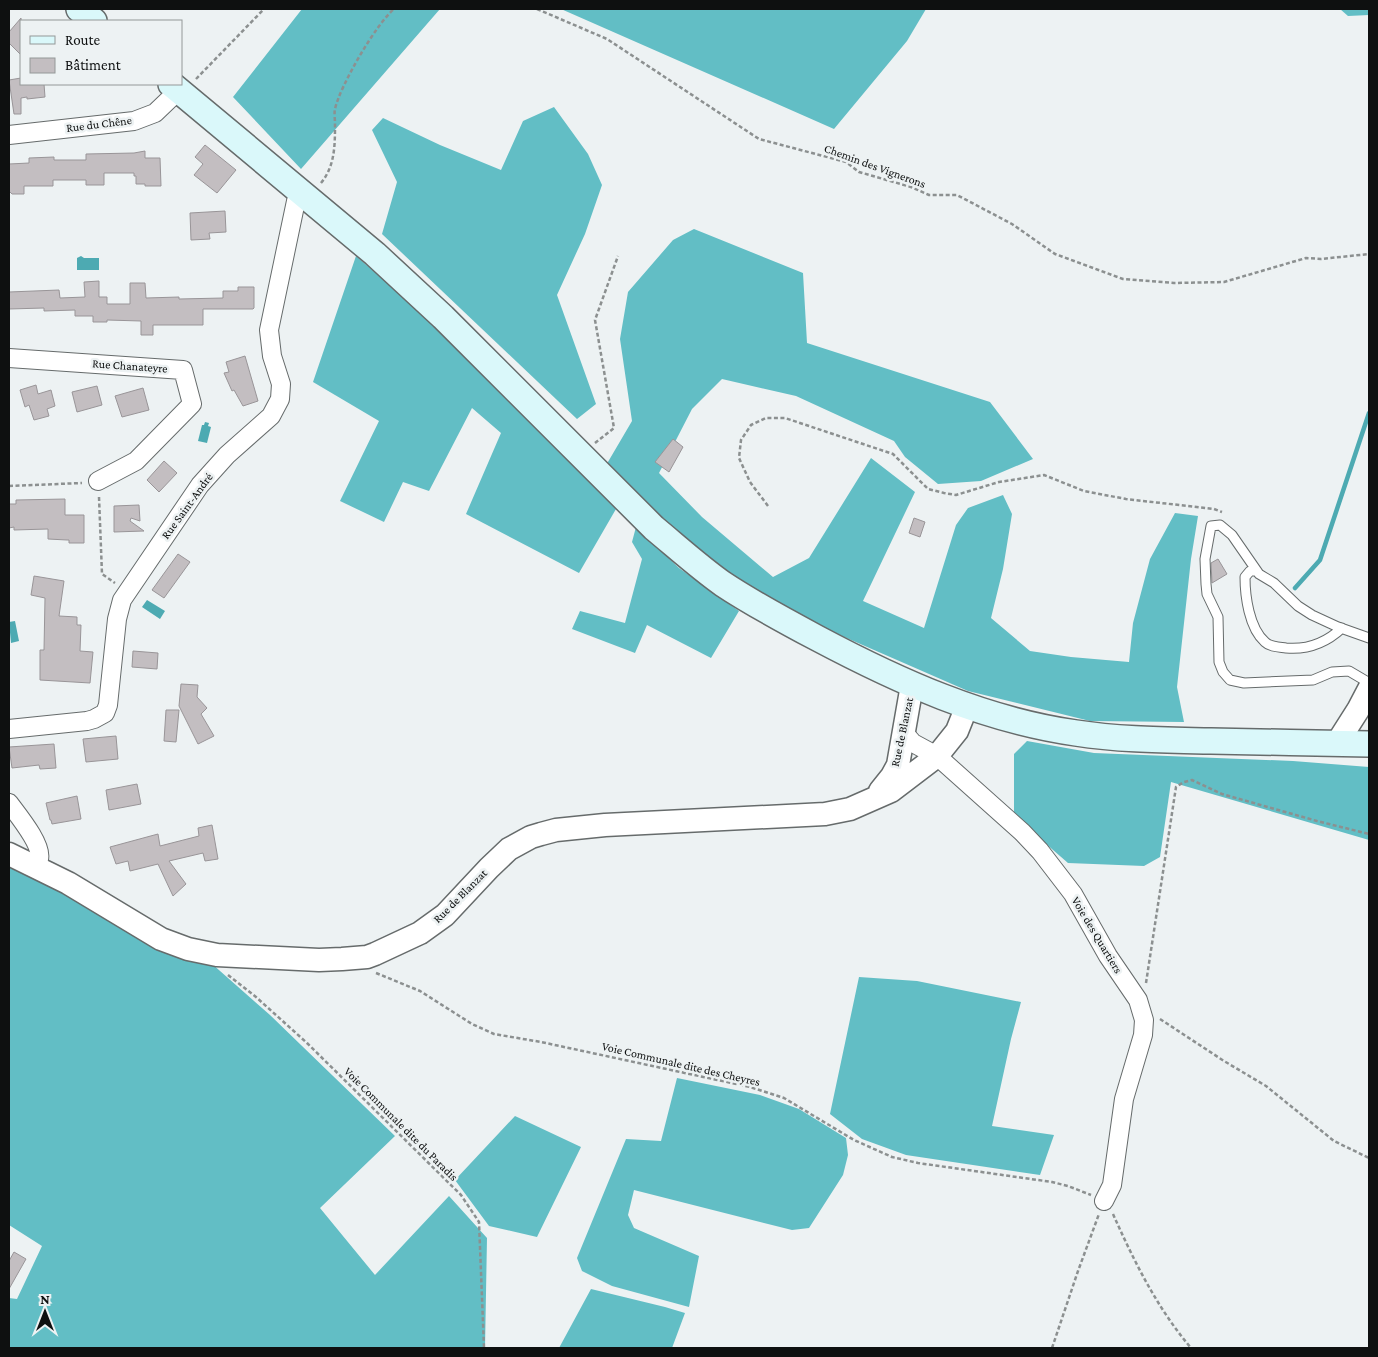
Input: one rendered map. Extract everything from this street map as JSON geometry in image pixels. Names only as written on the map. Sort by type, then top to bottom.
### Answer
[{"type":"main road","points":[[79,9],[93,20]]},
{"type":"main road","points":[[178,89],[375,254],[443,317],[654,528],[687,557],[722,583],[782,619],[912,685],[967,706],[1047,728],[1132,740],[1369,744]]},
{"type":"street","name":"Rue du Chêne","points":[[9,135],[134,121],[155,113],[178,89]]},
{"type":"street","name":"Rue Saint-André","points":[[9,729],[94,720],[105,713],[108,705],[119,609],[127,591],[200,485],[227,456],[271,416],[278,404],[281,384],[272,356],[269,330],[296,201],[305,194]]},
{"type":"street","name":"Rue Chanateyre","points":[[9,358],[183,370],[192,404],[136,461],[98,481]]},
{"type":"street","name":"Rue de Blanzat","points":[[871,801],[885,786],[898,765],[912,685]]},
{"type":"street","points":[[1337,743],[1367,694]]},
{"type":"street","name":"Rue de Blanzat","points":[[9,854],[36,866],[99,901],[161,939],[188,949],[217,955],[319,960],[359,958],[382,951],[420,933],[445,915],[488,868],[510,849],[531,837],[556,830],[669,820],[825,814],[850,809],[871,801],[891,791],[936,756],[957,731],[967,706]]},
{"type":"street","name":"Voie des Quartiers","points":[[904,730],[913,743],[936,756],[1022,832],[1073,894],[1108,956],[1142,992],[1143,1035],[1124,1099],[1112,1185],[1104,1201]]},
{"type":"street","points":[[9,803],[28,829],[38,848],[40,857],[36,866]]},
{"type":"lane","points":[[1367,694],[1366,680],[1349,671],[1332,672],[1313,680],[1244,683],[1230,680],[1223,672],[1219,662],[1218,617],[1207,594],[1205,559],[1211,526],[1220,525],[1232,535],[1257,571],[1298,606],[1312,615],[1369,638]]},
{"type":"lane","points":[[1257,571],[1250,571],[1245,577],[1245,589],[1248,606],[1256,629],[1265,642],[1276,647],[1309,648],[1332,638],[1342,628]]},
{"type":"path","points":[[178,89],[264,9]]},
{"type":"path","points":[[305,194],[322,182],[332,162],[335,109],[348,78],[360,54],[394,9]]},
{"type":"path","name":"Chemin des Vignerons","points":[[537,9],[606,39],[759,139],[846,162],[859,172],[911,187],[929,195],[958,195],[1012,224],[1055,254],[1123,279],[1174,284],[1224,282],[1306,258],[1321,259],[1369,254]]},
{"type":"path","points":[[580,454],[614,428],[595,320],[618,256]]},
{"type":"path","points":[[768,506],[750,482],[739,458],[741,440],[751,425],[766,418],[785,418],[893,454],[928,489],[944,493],[956,495],[999,482],[1044,475],[1084,491],[1126,499],[1214,509],[1228,517]]},
{"type":"path","points":[[9,486],[91,483],[98,481],[102,574],[127,591]]},
{"type":"path","points":[[1369,834],[1222,794],[1192,780],[1176,787],[1142,992],[1165,1022],[1266,1086],[1334,1141],[1369,1158]]},
{"type":"path","name":"Voie Communale dite du Paradis","points":[[217,955],[218,965],[307,1043],[460,1196],[473,1212],[479,1222],[484,1348]]},
{"type":"path","name":"Voie Communale dite des Cheyres","points":[[375,972],[420,991],[472,1024],[494,1034],[541,1042],[750,1087],[784,1098],[854,1140],[892,1157],[918,1163],[1060,1184],[1083,1191],[1104,1201]]},
{"type":"path","points":[[1052,1348],[1071,1288],[1104,1201],[1110,1206],[1140,1272],[1170,1323],[1191,1348]]},
{"type":"shaded area","points":[[302,9],[440,9],[301,169],[233,97]]},
{"type":"shaded area","points":[[561,9],[926,9],[907,41],[834,129]]},
{"type":"shaded area","points":[[1340,9],[1369,9],[1369,15],[1348,16]]},
{"type":"shaded area","points":[[554,107],[588,154],[602,185],[585,234],[557,295],[596,404],[577,419],[382,234],[397,182],[372,130],[383,118],[440,145],[501,170],[523,121]]},
{"type":"shaded area","points":[[694,229],[803,273],[807,343],[990,402],[1033,459],[981,481],[938,484],[905,457],[894,441],[796,396],[722,379],[692,409],[659,473],[702,517],[773,577],[809,558],[871,458],[915,492],[863,601],[924,628],[956,525],[968,508],[1003,495],[1012,514],[1003,569],[991,618],[1030,651],[1129,662],[1133,623],[1150,559],[1175,513],[1198,516],[1191,559],[1177,687],[1184,722],[1090,721],[968,691],[787,612],[730,580],[605,467],[632,421],[620,339],[628,292],[673,240]]},
{"type":"shaded area","points":[[81,256],[84,258],[99,258],[99,270],[77,270],[77,258]]},
{"type":"shaded area","points":[[356,256],[426,316],[616,509],[579,573],[466,514],[501,433],[472,408],[429,491],[403,482],[384,522],[340,501],[379,421],[313,382]]},
{"type":"shaded area","points":[[205,422],[209,423],[208,426],[211,427],[207,443],[198,441],[202,425]]},
{"type":"shaded area","points":[[636,527],[679,568],[739,611],[711,658],[647,625],[635,653],[572,629],[580,611],[625,623],[642,559],[632,542]]},
{"type":"shaded area","points":[[147,600],[165,611],[160,619],[142,607]]},
{"type":"shaded area","points":[[15,621],[19,641],[11,643],[9,622]]},
{"type":"shaded area","points":[[1027,741],[1094,753],[1293,761],[1369,767],[1369,840],[1171,782],[1160,857],[1144,866],[1068,863],[1014,816],[1014,754]]},
{"type":"shaded area","points":[[9,866],[211,963],[270,1015],[395,1136],[320,1208],[375,1275],[449,1196],[487,1238],[485,1348],[9,1348],[9,1298],[17,1299],[42,1246],[9,1225]]},
{"type":"shaded area","points":[[859,977],[917,981],[1021,1002],[992,1126],[1054,1135],[1040,1175],[906,1155],[862,1139],[830,1114]]},
{"type":"shaded area","points":[[677,1078],[760,1095],[799,1109],[846,1138],[848,1155],[843,1175],[809,1228],[792,1230],[634,1190],[628,1215],[634,1228],[699,1256],[689,1307],[612,1286],[582,1271],[577,1258],[626,1139],[661,1141]]},
{"type":"shaded area","points":[[515,1116],[581,1147],[537,1237],[489,1226],[455,1180]]},
{"type":"shaded area","points":[[591,1289],[685,1313],[672,1348],[559,1348]]},
{"type":"building","points":[[21,18],[20,54],[9,43],[9,32]]},
{"type":"building","points":[[20,78],[20,85],[44,85],[45,97],[21,98],[21,114],[14,114],[9,80]]},
{"type":"building","points":[[205,145],[236,170],[217,193],[194,175],[203,164],[195,157]]},
{"type":"building","points":[[145,151],[145,158],[160,158],[161,186],[136,184],[134,173],[104,173],[104,185],[86,185],[86,180],[53,180],[53,186],[24,186],[24,194],[12,194],[9,191],[9,164],[29,163],[29,158],[54,157],[54,160],[86,160],[86,154]]},
{"type":"building","points":[[225,211],[226,232],[209,233],[210,239],[191,240],[190,213]]},
{"type":"building","points":[[99,281],[99,297],[107,297],[107,304],[130,304],[130,283],[145,283],[146,298],[223,298],[223,291],[238,291],[238,287],[254,287],[254,308],[203,309],[203,325],[153,325],[153,335],[141,335],[141,321],[107,320],[107,322],[93,322],[93,316],[75,316],[75,310],[44,311],[44,308],[9,309],[9,292],[59,290],[60,298],[85,297],[84,282]]},
{"type":"building","points":[[245,356],[258,401],[243,406],[234,390],[232,391],[224,373],[229,372],[226,362]]},
{"type":"building","points":[[36,385],[38,394],[51,390],[55,406],[47,409],[49,416],[34,420],[29,405],[25,407],[20,390]]},
{"type":"building","points":[[97,386],[102,405],[77,412],[72,392]]},
{"type":"building","points":[[143,388],[149,410],[122,417],[115,396]]},
{"type":"building","points":[[673,439],[683,447],[669,472],[655,462]]},
{"type":"building","points":[[164,461],[177,473],[159,492],[147,480]]},
{"type":"building","points":[[65,499],[65,515],[84,515],[84,543],[69,543],[69,540],[48,539],[48,529],[14,530],[14,527],[9,528],[9,504],[16,504],[16,500]]},
{"type":"building","points":[[139,505],[140,521],[131,518],[130,521],[144,531],[114,532],[114,506]]},
{"type":"building","points":[[914,518],[925,522],[920,537],[909,533]]},
{"type":"building","points":[[178,554],[190,562],[164,598],[152,590]]},
{"type":"building","points":[[1218,559],[1227,574],[1212,583],[1211,563]]},
{"type":"building","points":[[34,576],[64,581],[59,616],[77,617],[77,625],[81,625],[80,651],[93,652],[90,683],[40,680],[40,650],[44,650],[45,598],[31,595]]},
{"type":"building","points":[[133,651],[158,653],[157,669],[132,667]]},
{"type":"building","points":[[181,684],[198,685],[197,697],[207,708],[201,714],[214,736],[198,744],[179,706]]},
{"type":"building","points":[[166,710],[179,710],[176,742],[164,741]]},
{"type":"building","points":[[116,736],[118,759],[86,762],[83,739]]},
{"type":"building","points":[[54,744],[56,768],[40,769],[39,765],[12,768],[9,747]]},
{"type":"building","points":[[137,784],[141,804],[109,810],[106,790]]},
{"type":"building","points":[[77,796],[81,819],[52,824],[46,803]]},
{"type":"building","points":[[212,825],[218,859],[205,861],[203,853],[169,861],[186,884],[173,896],[158,864],[130,871],[128,861],[116,864],[110,847],[158,834],[160,846],[199,836],[198,828]]},
{"type":"building","points":[[14,1252],[26,1259],[9,1289],[9,1261]]},
{"type":"waterway","points":[[1295,588],[1320,560],[1369,413]]}]
